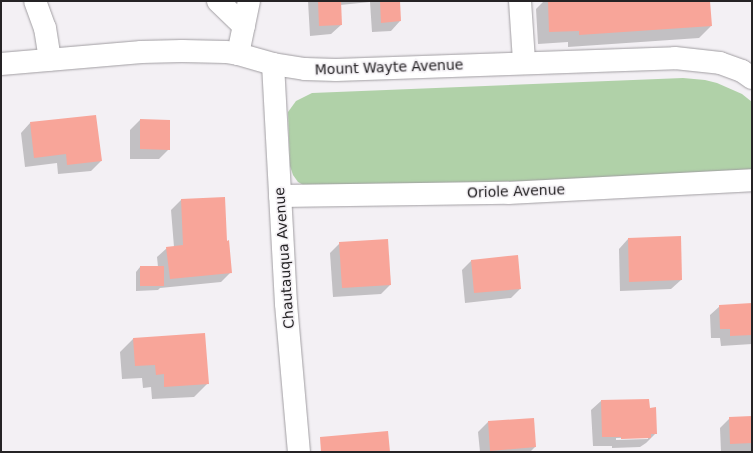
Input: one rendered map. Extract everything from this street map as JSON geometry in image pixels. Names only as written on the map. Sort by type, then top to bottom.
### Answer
[{"type":"street","points":[[35,1],[44,28],[50,60]]},
{"type":"street","points":[[218,1],[244,26]]},
{"type":"street","points":[[238,54],[249,1]]},
{"type":"street","points":[[520,1],[524,62]]},
{"type":"street","name":"Mount Wayte Avenue","points":[[1,64],[175,51],[238,54],[273,64],[305,69],[336,70],[524,62],[675,58],[698,59],[720,63],[742,71],[752,78]]},
{"type":"street","name":"Chautauqua Avenue","points":[[273,64],[286,304],[299,452]]},
{"type":"street","name":"Oriole Avenue","points":[[280,196],[508,193],[752,180]]},
{"type":"green space","points":[[683,78],[705,80],[717,83],[742,94],[752,102],[752,173],[316,188],[307,187],[298,182],[293,175],[290,166],[288,112],[296,101],[312,93]]},
{"type":"building","points":[[318,1],[341,1],[342,25],[319,26]]},
{"type":"building","points":[[380,1],[400,1],[401,21],[381,23]]},
{"type":"building","points":[[548,1],[710,1],[712,26],[579,35],[579,31],[549,32]]},
{"type":"building","points":[[96,115],[102,161],[67,165],[66,154],[34,158],[30,122]]},
{"type":"building","points":[[140,119],[170,120],[170,150],[140,149]]},
{"type":"building","points":[[225,197],[227,241],[229,240],[232,273],[170,279],[166,247],[183,245],[181,199]]},
{"type":"building","points":[[681,236],[682,280],[629,282],[628,238]]},
{"type":"building","points":[[388,239],[391,285],[342,288],[339,242]]},
{"type":"building","points":[[518,255],[521,289],[474,293],[471,260]]},
{"type":"building","points":[[140,266],[164,266],[164,286],[140,286]]},
{"type":"building","points":[[752,303],[752,335],[730,336],[730,329],[720,329],[719,305]]},
{"type":"building","points":[[205,333],[209,384],[164,387],[164,374],[156,375],[155,365],[135,366],[133,338]]},
{"type":"building","points":[[649,399],[650,408],[656,407],[657,434],[651,434],[651,438],[621,439],[621,437],[602,437],[601,400]]},
{"type":"building","points":[[752,416],[752,443],[730,444],[729,417]]},
{"type":"building","points":[[534,418],[536,447],[490,451],[488,421]]},
{"type":"building","points":[[388,431],[390,452],[321,452],[320,437]]}]
